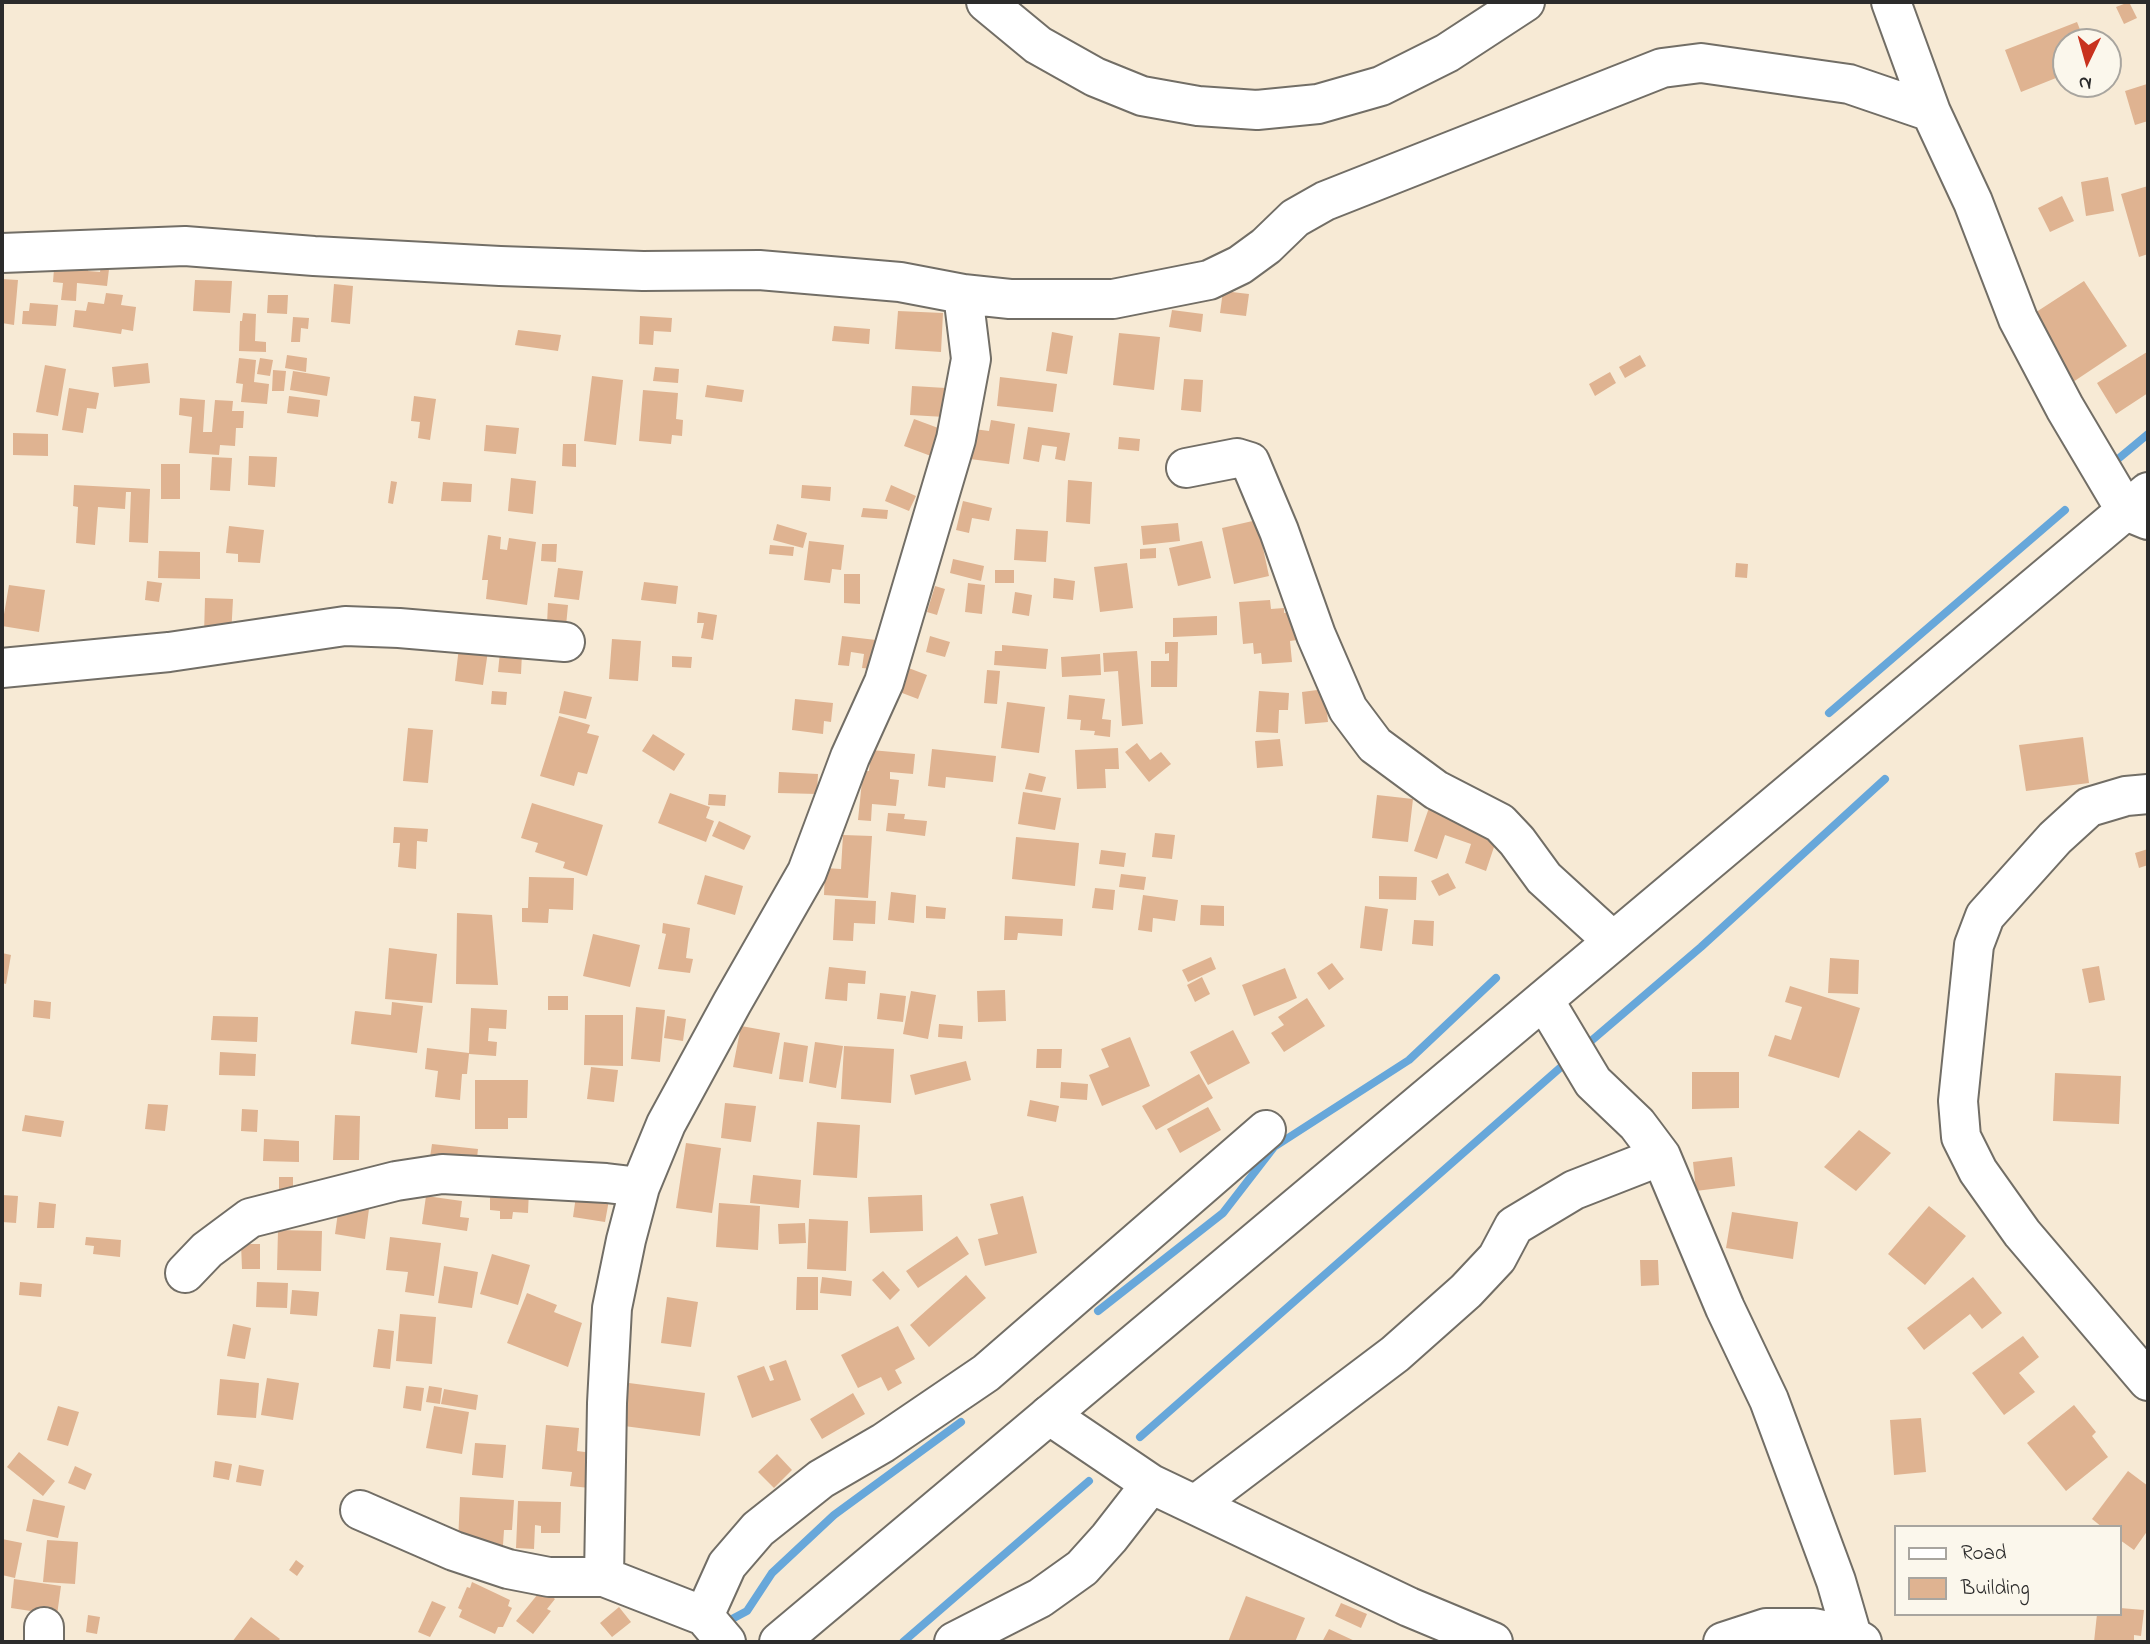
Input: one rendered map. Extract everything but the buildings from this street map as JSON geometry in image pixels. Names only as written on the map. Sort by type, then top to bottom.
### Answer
[{"type":"main road","points":[[986,2],[1038,45],[1095,77],[1142,96],[1198,106],[1257,110],[1318,104],[1381,86],[1447,53],[1525,2]]},
{"type":"main road","points":[[779,1642],[1613,942],[2141,508],[2059,398],[2018,318],[1973,202],[1931,112],[1891,2]]},
{"type":"main road","points":[[2,253],[185,246],[500,266],[643,271],[759,270],[900,282],[963,294],[1010,299],[1113,299],[1209,280],[1240,265],[1266,246],[1295,218],[1325,201],[1662,68],[1701,63],[1849,84],[1931,112]]},
{"type":"main road","points":[[604,1577],[607,1403],[612,1308],[640,1187],[666,1124],[692,1073],[807,872],[850,757],[884,682],[956,439],[971,359],[963,294]]},
{"type":"main road","points":[[1186,468],[1237,457],[1250,462],[1279,531],[1316,635],[1354,718],[1375,745],[1419,780],[1500,823],[1545,878],[1613,942]]},
{"type":"main road","points":[[2,668],[169,652],[345,626],[565,642]]},
{"type":"main road","points":[[2148,794],[2126,796],[2089,807],[2055,838],[1985,916],[1975,945],[1958,1101],[1961,1137],[1978,1171],[2022,1233],[2148,1381]]},
{"type":"main road","points":[[1544,1000],[1593,1082],[1637,1124],[1661,1156],[1725,1308],[1769,1400],[1857,1639]]},
{"type":"main road","points":[[360,1510],[454,1550],[509,1569],[549,1577],[604,1577],[715,1629],[727,1565],[758,1529],[821,1479],[883,1443],[986,1373],[1266,1130]]},
{"type":"main road","points":[[1195,1505],[1395,1354],[1466,1291],[1497,1258],[1514,1226],[1574,1190],[1661,1156]]},
{"type":"main road","points":[[186,1273],[207,1250],[250,1218],[396,1181],[442,1174],[640,1187]]},
{"type":"main road","points":[[1049,1415],[1151,1484],[1409,1607],[1493,1642]]},
{"type":"main road","points":[[954,1642],[1040,1598],[1082,1568],[1151,1484]]},
{"type":"main road","points":[[1723,1642],[1766,1628],[1814,1628],[1857,1639]]},
{"type":"waterway","points":[[2118,459],[2148,434]]},
{"type":"waterway","points":[[1829,713],[2065,510]]},
{"type":"waterway","points":[[1584,1047],[1701,947],[1885,779]]},
{"type":"waterway","points":[[1098,1311],[1223,1213],[1274,1147],[1409,1060],[1496,978]]},
{"type":"waterway","points":[[1140,1437],[1569,1060]]},
{"type":"waterway","points":[[732,1619],[747,1611],[772,1573],[834,1515],[961,1422]]},
{"type":"waterway","points":[[903,1642],[1089,1481]]}]
